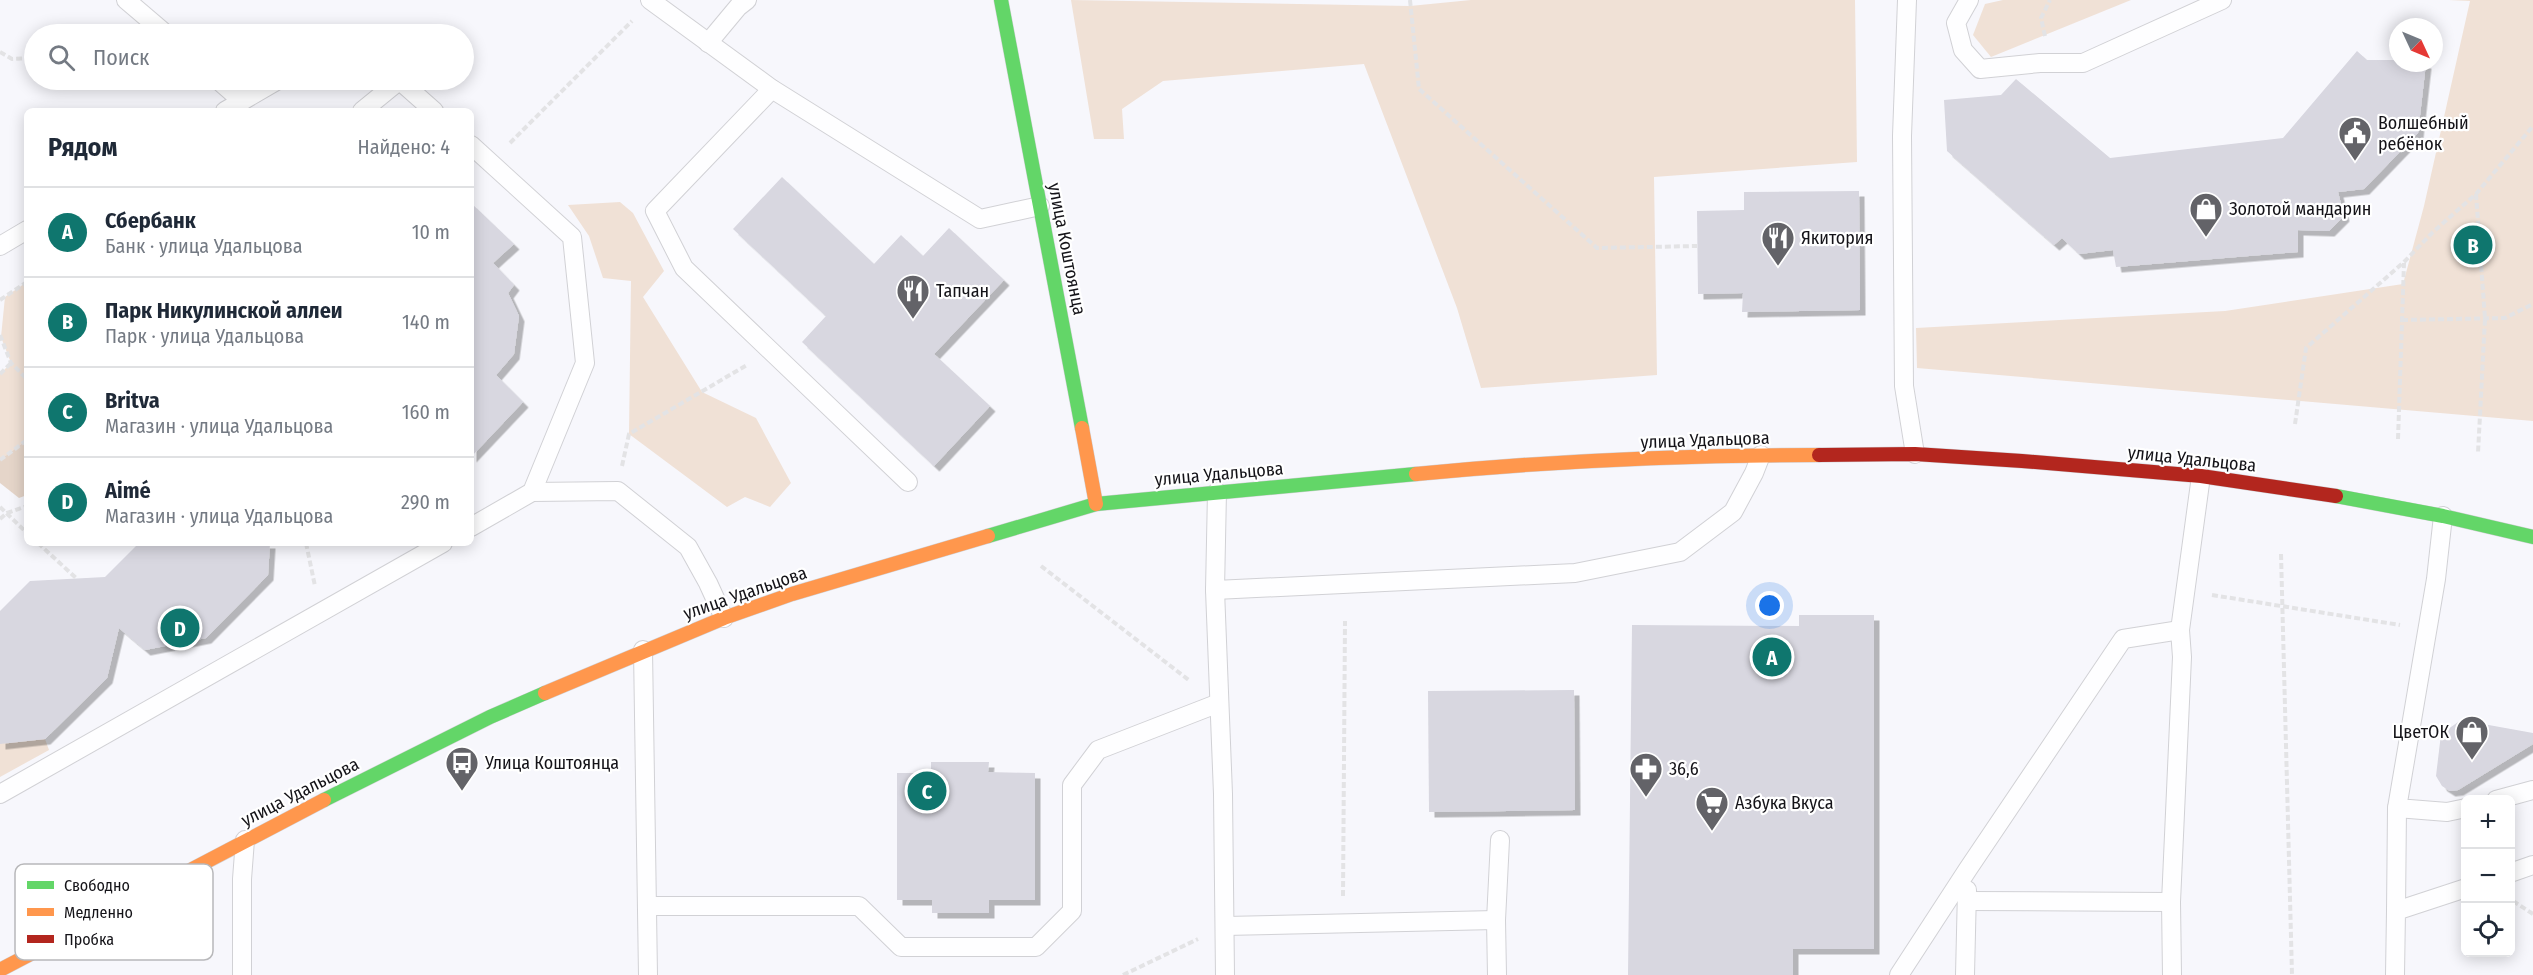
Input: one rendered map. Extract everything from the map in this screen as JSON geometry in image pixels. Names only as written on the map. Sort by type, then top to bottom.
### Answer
[{"type":"street","name":"улица Коштоянца","points":[[1001,0],[1096,504]]},
{"type":"street","name":"улица Удальцова","points":[[200,864],[490,717],[643,650],[724,618],[880,568],[1096,504],[1489,467],[1761,455],[1915,454],[2022,460],[2201,476],[2292,488],[2443,516],[2533,537]]},
{"type":"street","name":"улица Удальцова","points":[[0,970],[19,960]]},
{"type":"lane","points":[[126,0],[154,24]]},
{"type":"lane","points":[[708,43],[738,7],[747,0]]},
{"type":"lane","points":[[1907,0],[1902,136],[1904,386],[1915,454]]},
{"type":"lane","points":[[1969,0],[1956,23],[1963,50],[1980,69],[2040,63],[2083,63],[2222,0]]},
{"type":"lane","points":[[651,1],[772,89],[980,219],[1040,206]]},
{"type":"lane","points":[[772,89],[656,211],[684,268],[908,482]]},
{"type":"lane","points":[[229,90],[242,101]]},
{"type":"lane","points":[[230,108],[261,90]]},
{"type":"lane","points":[[366,108],[388,90]]},
{"type":"lane","points":[[411,90],[431,108]]},
{"type":"lane","points":[[474,148],[572,237],[585,363],[532,492]]},
{"type":"lane","points":[[0,246],[24,232]]},
{"type":"lane","points":[[1215,591],[1575,573],[1680,552],[1733,512],[1761,455]]},
{"type":"lane","points":[[2172,975],[2171,902],[2182,657],[2180,630],[2201,476]]},
{"type":"lane","points":[[474,525],[532,492],[618,491],[688,547],[724,618]]},
{"type":"lane","points":[[1216,492],[1215,591],[1223,794],[1225,975]]},
{"type":"lane","points":[[2395,975],[2397,808],[2428,630],[2443,516]]},
{"type":"lane","points":[[0,794],[437,546]]},
{"type":"lane","points":[[1899,975],[1968,868],[2123,639],[2180,630]]},
{"type":"lane","points":[[643,650],[648,975]]},
{"type":"lane","points":[[647,906],[859,906],[901,947],[1036,947],[1072,911],[1072,785],[1091,759],[1098,750],[1219,703]]},
{"type":"lane","points":[[2514,795],[2533,790]]},
{"type":"lane","points":[[2397,808],[2447,812],[2461,809]]},
{"type":"lane","points":[[242,975],[242,879],[245,840]]},
{"type":"lane","points":[[1497,975],[1496,920],[1500,840]]},
{"type":"lane","points":[[2515,872],[2533,865]]},
{"type":"lane","points":[[1965,975],[1968,868]]},
{"type":"lane","points":[[2396,911],[2461,890]]},
{"type":"lane","points":[[1967,901],[2171,902]]},
{"type":"lane","points":[[1224,926],[1496,920]]},
{"type":"path","points":[[1410,0],[1419,89],[1597,248],[1697,246]]},
{"type":"path","points":[[2040,63],[2045,35],[2041,18],[2050,0]]},
{"type":"path","points":[[490,163],[651,1]]},
{"type":"path","points":[[0,52],[12,59],[24,58]]},
{"type":"path","points":[[2295,424],[2306,348],[2404,262],[2476,194],[2533,126]]},
{"type":"path","points":[[2476,194],[2485,319],[2478,453]]},
{"type":"path","points":[[2398,439],[2404,262]]},
{"type":"path","points":[[0,300],[24,284]]},
{"type":"path","points":[[2402,320],[2505,318],[2533,304]]},
{"type":"path","points":[[0,335],[11,363],[24,376]]},
{"type":"path","points":[[618,491],[629,434],[771,351]]},
{"type":"path","points":[[0,374],[11,363]]},
{"type":"path","points":[[0,460],[24,442]]},
{"type":"path","points":[[0,507],[24,530]]},
{"type":"path","points":[[0,519],[7,513],[24,507]]},
{"type":"path","points":[[41,546],[76,579]]},
{"type":"path","points":[[307,546],[320,613]]},
{"type":"path","points":[[2281,554],[2292,975]]},
{"type":"path","points":[[1041,566],[1219,703]]},
{"type":"path","points":[[2185,590],[2283,608],[2428,630]]},
{"type":"path","points":[[1343,924],[1345,621]]},
{"type":"path","points":[[2515,902],[2533,914]]},
{"type":"path","points":[[1123,975],[1224,926]]},
{"type":"shaded area","points":[[1071,0],[1410,6],[1471,0],[1855,0],[1857,162],[1654,177],[1657,375],[1481,388],[1457,308],[1364,64],[1163,81],[1122,109],[1124,139],[1094,139]]},
{"type":"shaded area","points":[[2003,0],[2131,0],[1991,57],[1973,35],[1985,4]]},
{"type":"shaded area","points":[[2449,0],[2533,0],[2533,421],[1917,368],[1916,328],[2225,311],[2403,284],[2424,206],[2470,1]]},
{"type":"shaded area","points":[[620,202],[633,213],[664,271],[643,297],[702,392],[756,418],[791,483],[770,507],[745,497],[727,507],[629,434],[631,281],[603,278],[589,236],[568,205]]},
{"type":"shaded area","points":[[24,284],[24,442],[0,460],[0,374],[11,363],[1,337],[5,297]]},
{"type":"shaded area","points":[[24,442],[24,496],[19,498],[0,483],[0,460]]},
{"type":"shaded area","points":[[0,734],[8,743],[45,739],[49,750],[0,777]]},
{"type":"building","points":[[2357,51],[2367,60],[2389,60],[2389,72],[2425,72],[2418,133],[2364,189],[2338,192],[2344,216],[2329,231],[2298,230],[2298,252],[2116,267],[2113,250],[2079,254],[2062,238],[2054,245],[1947,151],[1944,100],[2001,95],[2016,79],[2110,158],[2283,138]]},
{"type":"building","points":[[782,177],[874,264],[901,235],[923,256],[949,228],[1004,280],[934,354],[990,406],[934,466],[802,342],[826,316],[733,229]]},
{"type":"building","name":"Якитория","points":[[1859,191],[1860,310],[1742,312],[1743,293],[1698,294],[1697,211],[1744,210],[1744,192]]},
{"type":"building","points":[[474,206],[514,244],[493,263],[514,285],[508,293],[519,316],[514,354],[496,375],[523,402],[474,454]]},
{"type":"building","points":[[136,546],[270,546],[268,575],[206,638],[145,650],[119,628],[107,678],[45,739],[0,744],[0,611],[30,581],[105,577]]},
{"type":"building","name":"Азбука Вкуса","points":[[1799,615],[1874,615],[1874,949],[1793,949],[1793,975],[1628,975],[1632,625],[1799,626]]},
{"type":"building","points":[[1574,690],[1575,810],[1429,812],[1428,691]]},
{"type":"building","name":"ЦветОК","points":[[2461,720],[2533,733],[2533,744],[2458,790],[2450,791],[2442,786],[2436,776],[2441,734]]},
{"type":"building","points":[[931,762],[989,762],[988,772],[1035,773],[1035,900],[989,900],[989,913],[932,913],[932,900],[897,900],[897,773],[931,773]]},
{"type":"traffic: fast","points":[[1001,0],[1082,428]]},
{"type":"traffic: fast","points":[[988,536],[1096,504],[1416,474]]},
{"type":"traffic: fast","points":[[2336,496],[2443,516],[2533,537]]},
{"type":"traffic: fast","points":[[324,800],[490,717],[545,693]]},
{"type":"traffic: slow","points":[[1082,428],[1096,504]]},
{"type":"traffic: slow","points":[[1416,474],[1618,460],[1819,455]]},
{"type":"traffic: slow","points":[[545,693],[724,618],[792,594],[988,536]]},
{"type":"traffic: slow","points":[[202,864],[324,800]]},
{"type":"traffic: slow","points":[[0,970],[19,960]]},
{"type":"traffic: jam","points":[[1819,455],[1915,454],[2022,461],[2201,476],[2336,496]]},
{"type":"place","name":"Волшебный ребёнок","points":[[2355,162]]},
{"type":"place","name":"Золотой мандарин","points":[[2206,238]]},
{"type":"place","name":"Парк Никулинской аллеи","points":[[2473,245]]},
{"type":"place","name":"Якитория","points":[[1778,267]]},
{"type":"place","name":"Тапчан","points":[[913,320]]},
{"type":"place","name":"Aimé","points":[[180,628]]},
{"type":"place","name":"Сбербанк","points":[[1772,657]]},
{"type":"place","name":"ЦветОК","points":[[2472,761]]},
{"type":"place","name":"Britva","points":[[927,791]]},
{"type":"place","name":"Улица Коштоянца","points":[[462,792]]},
{"type":"place","name":"36,6","points":[[1646,798]]},
{"type":"place","name":"Азбука Вкуса","points":[[1712,832]]}]
